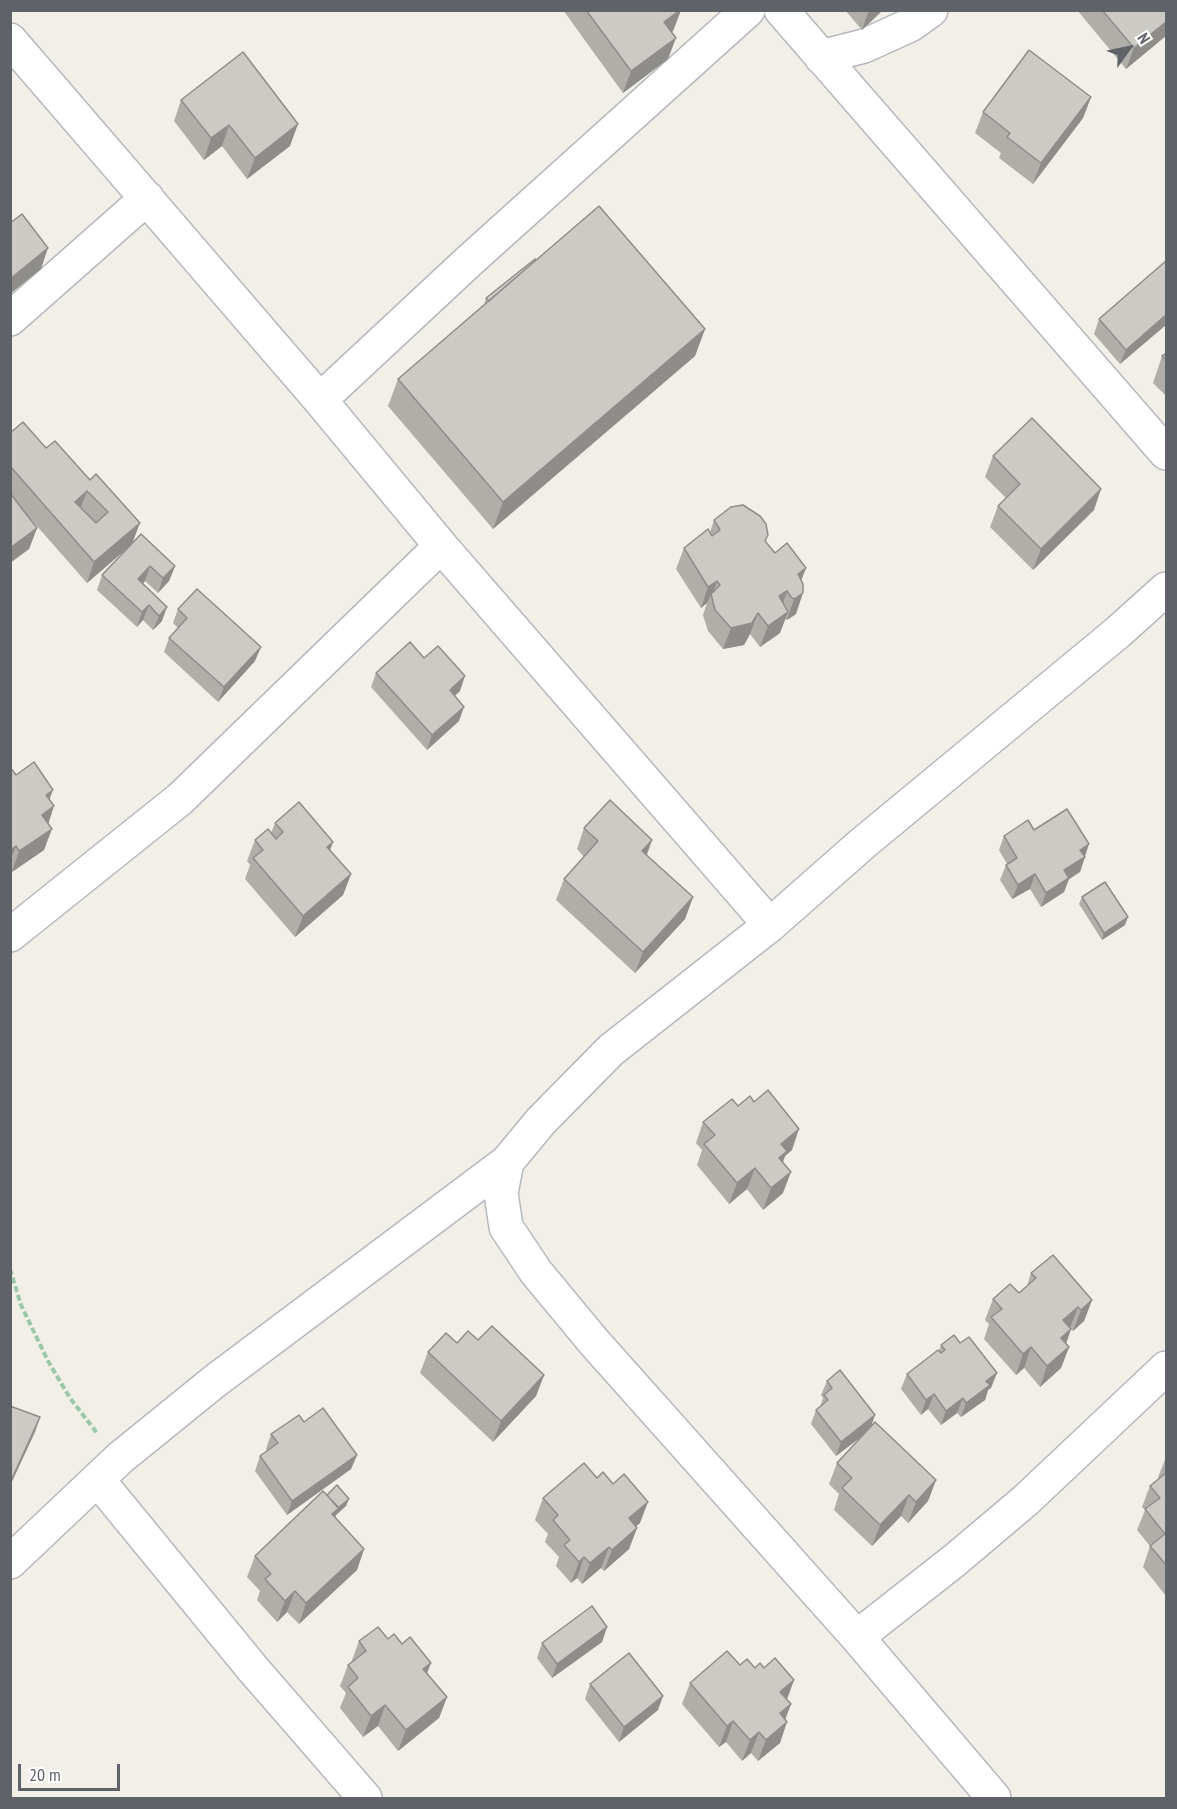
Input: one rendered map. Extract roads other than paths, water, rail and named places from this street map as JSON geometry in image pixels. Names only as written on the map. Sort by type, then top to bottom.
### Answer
[{"type":"street","points":[[320,400],[468,262],[748,10]]},
{"type":"street","points":[[781,10],[1167,453]]},
{"type":"street","points":[[821,57],[864,46],[910,25],[931,10]]},
{"type":"street","points":[[10,40],[320,400],[441,546],[770,925]]},
{"type":"street","points":[[10,319],[147,198]]},
{"type":"street","points":[[10,934],[180,799],[441,546]]},
{"type":"street","points":[[10,1562],[109,1469],[261,1344],[507,1162],[541,1121],[611,1050],[770,925],[862,844],[1167,589]]},
{"type":"street","points":[[507,1162],[501,1193],[506,1227],[536,1272],[594,1342],[857,1637],[994,1798]]},
{"type":"street","points":[[857,1637],[955,1560],[1026,1500],[1167,1368]]},
{"type":"street","points":[[109,1469],[195,1601],[365,1798]]}]
